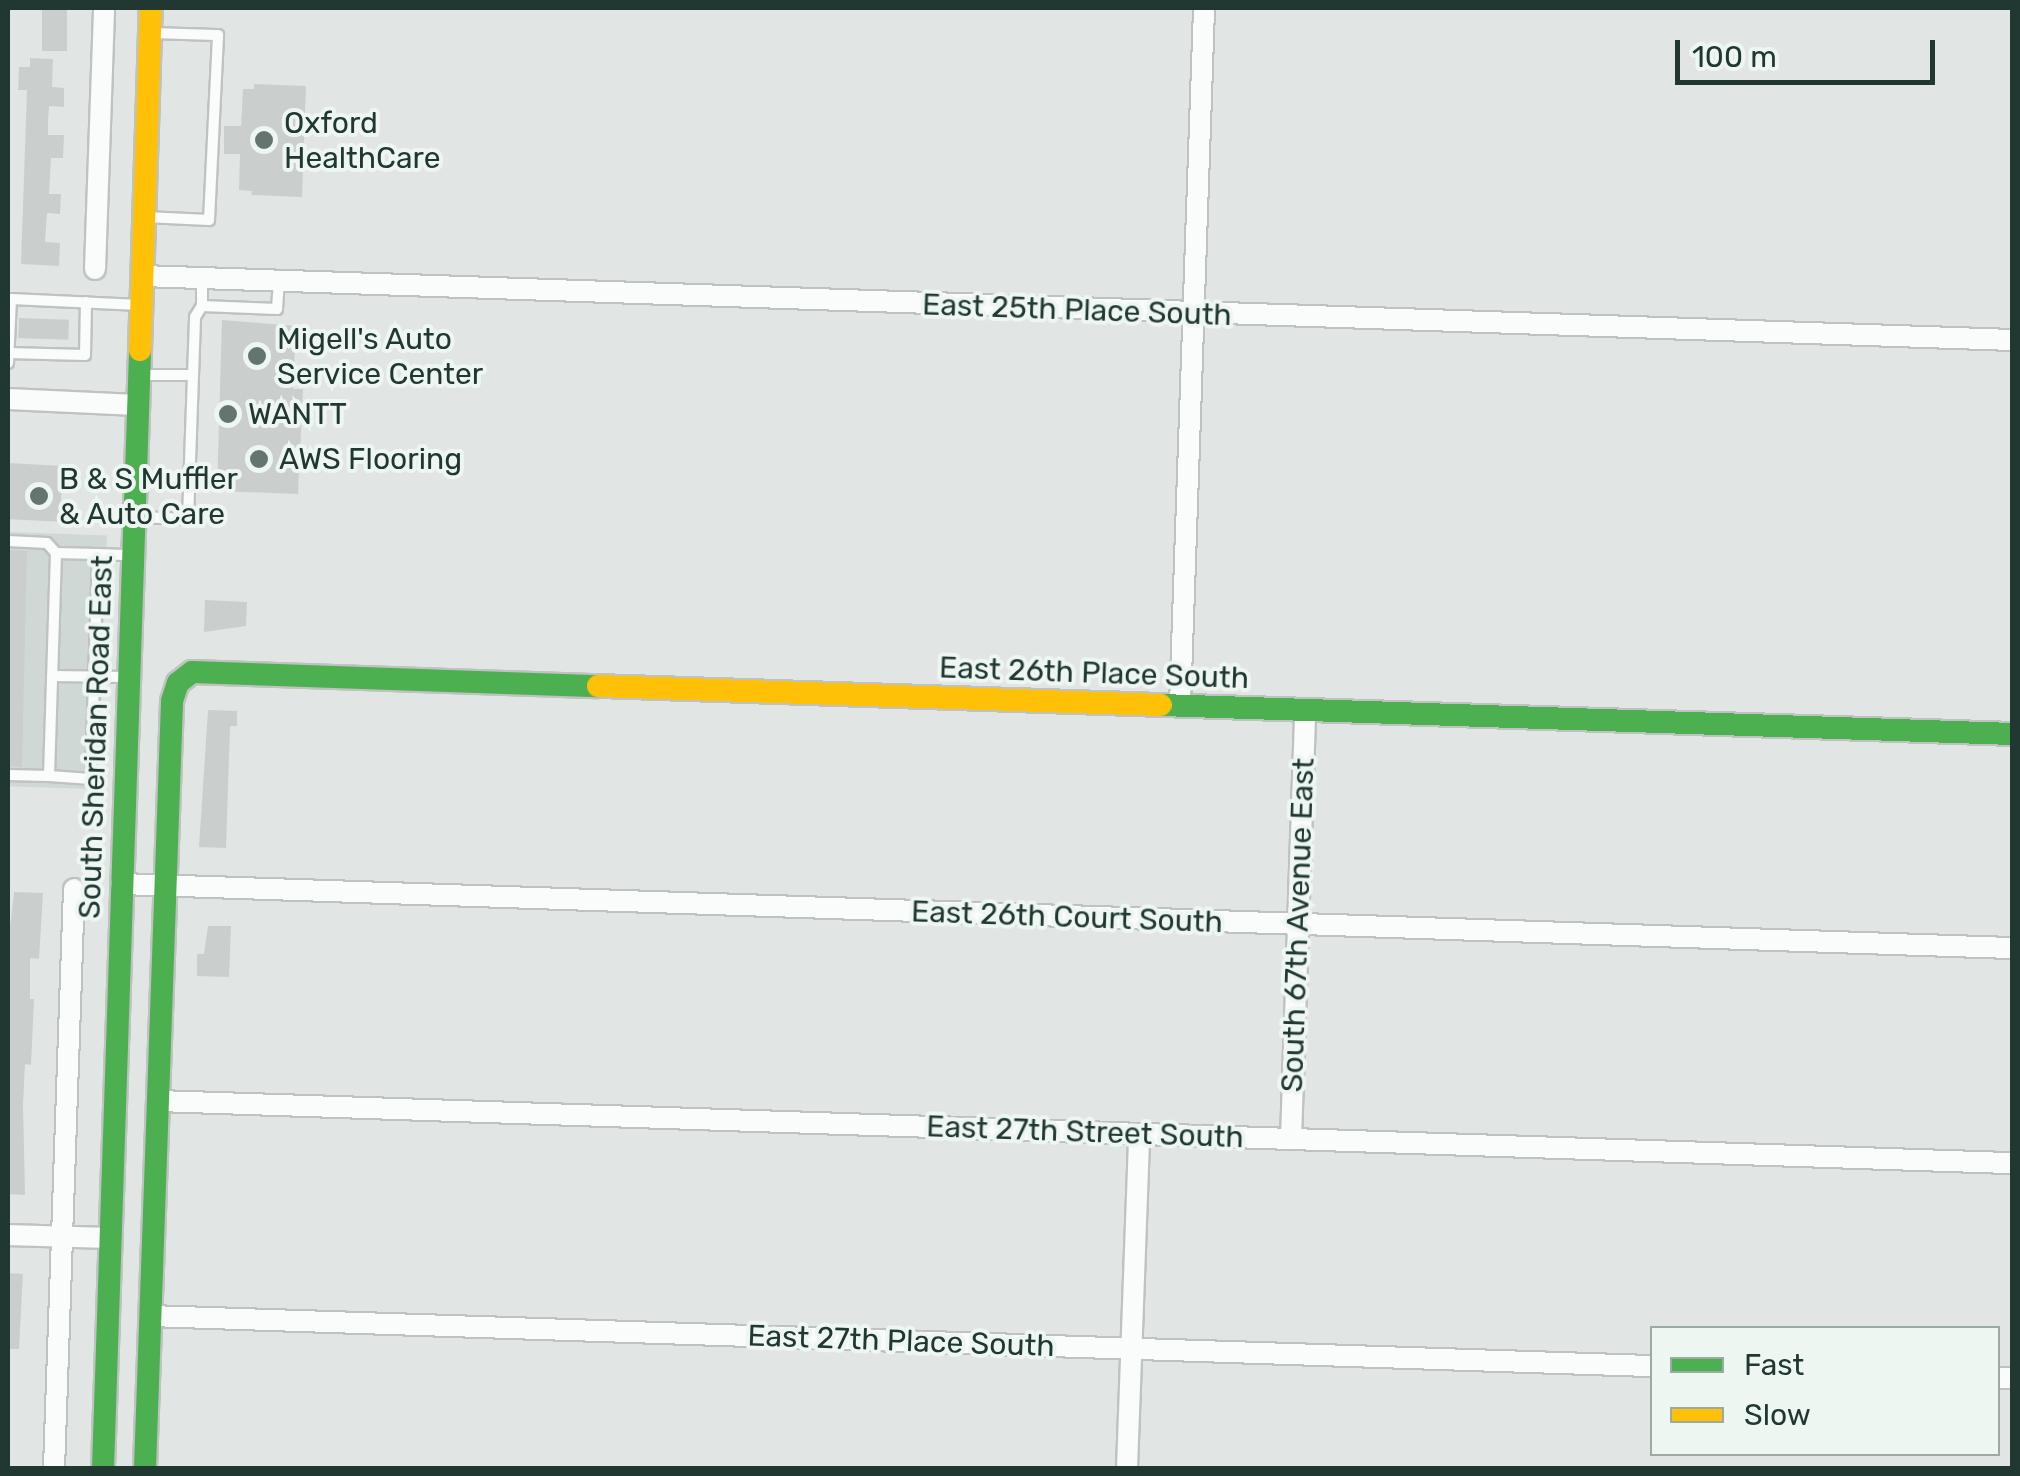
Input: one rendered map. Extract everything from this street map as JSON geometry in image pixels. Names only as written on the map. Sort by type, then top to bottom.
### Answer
[{"type":"street","points":[[95,270],[104,8]]},
{"type":"street","name":"South Sheridan Road East","points":[[102,1468],[152,8]]},
{"type":"street","points":[[1180,706],[1204,8]]},
{"type":"street","name":"East 25th Place South","points":[[142,276],[2012,340]]},
{"type":"street","points":[[8,399],[138,405]]},
{"type":"street","name":"East 26th Place South","points":[[166,886],[172,701],[178,683],[192,672],[203,670],[2012,734]]},
{"type":"street","name":"South 67th Avenue East","points":[[1291,1139],[1305,710]]},
{"type":"street","name":"East 26th Court South","points":[[121,884],[2012,948]]},
{"type":"street","points":[[146,1468],[166,886]]},
{"type":"street","name":"South Sheridan Road East","points":[[54,1468],[74,889]]},
{"type":"street","name":"East 27th Street South","points":[[158,1101],[2012,1163]]},
{"type":"street","points":[[1127,1468],[1138,1134]]},
{"type":"street","points":[[8,1235],[108,1238]]},
{"type":"street","name":"East 27th Place South","points":[[150,1316],[1650,1366]]},
{"type":"lane","points":[[144,217],[210,220],[218,34],[150,33]]},
{"type":"lane","points":[[134,518],[188,519],[195,317],[202,306],[202,279]]},
{"type":"lane","points":[[202,306],[277,309],[279,283]]},
{"type":"lane","points":[[8,364],[11,299],[141,305]]},
{"type":"lane","points":[[8,353],[85,355],[86,302]]},
{"type":"lane","points":[[138,374],[192,375]]},
{"type":"lane","points":[[8,542],[47,543],[56,553],[49,776]]},
{"type":"lane","points":[[56,553],[132,555]]},
{"type":"lane","points":[[8,775],[91,778],[98,554]]},
{"type":"lane","points":[[52,676],[128,677]]},
{"type":"shaded area","points":[[8,532],[107,535],[98,789],[8,786]]},
{"type":"building","points":[[42,8],[67,8],[67,51],[42,51]]},
{"type":"building","points":[[30,58],[53,59],[52,87],[64,88],[64,107],[49,106],[48,122],[48,135],[64,135],[63,158],[51,158],[49,194],[61,194],[60,214],[47,213],[45,242],[60,243],[59,266],[21,264],[27,90],[18,90],[19,67],[30,67]]},
{"type":"building","name":"Oxford HealthCare","points":[[254,84],[306,86],[302,197],[251,195],[252,191],[239,190],[240,154],[224,154],[224,126],[241,126],[243,89],[254,89]]},
{"type":"building","points":[[19,318],[69,320],[68,340],[18,338]]},
{"type":"building","points":[[222,320],[296,326],[293,389],[303,389],[298,494],[217,491]]},
{"type":"building","name":"B & S Muffler & Auto Care","points":[[8,463],[63,466],[60,522],[8,519]]},
{"type":"building","points":[[8,550],[27,551],[22,767],[8,766]]},
{"type":"building","points":[[205,600],[247,602],[246,626],[204,632]]},
{"type":"building","points":[[208,710],[237,711],[237,726],[230,726],[226,848],[199,847]]},
{"type":"building","points":[[14,892],[43,893],[39,959],[30,958],[30,999],[34,999],[31,1065],[25,1064],[23,1105],[25,1195],[8,1194],[8,946]]},
{"type":"building","points":[[208,926],[231,926],[229,977],[197,976],[197,954],[204,954]]},
{"type":"building","points":[[8,1273],[23,1274],[19,1349],[8,1349]]},
{"type":"traffic: fast","points":[[103,1468],[140,350]]},
{"type":"traffic: fast","points":[[145,1468],[172,701],[178,683],[192,672],[598,686]]},
{"type":"traffic: fast","points":[[1161,705],[2012,734]]},
{"type":"traffic: slow","points":[[140,350],[151,8]]},
{"type":"traffic: slow","points":[[598,686],[1161,705]]},
{"type":"place","name":"Oxford HealthCare","points":[[264,140]]},
{"type":"place","name":"Migell's Auto Service Center","points":[[257,356]]},
{"type":"place","name":"WANTT","points":[[228,414]]},
{"type":"place","name":"AWS Flooring","points":[[259,459]]},
{"type":"place","name":"B & S Muffler & Auto Care","points":[[39,496]]}]
